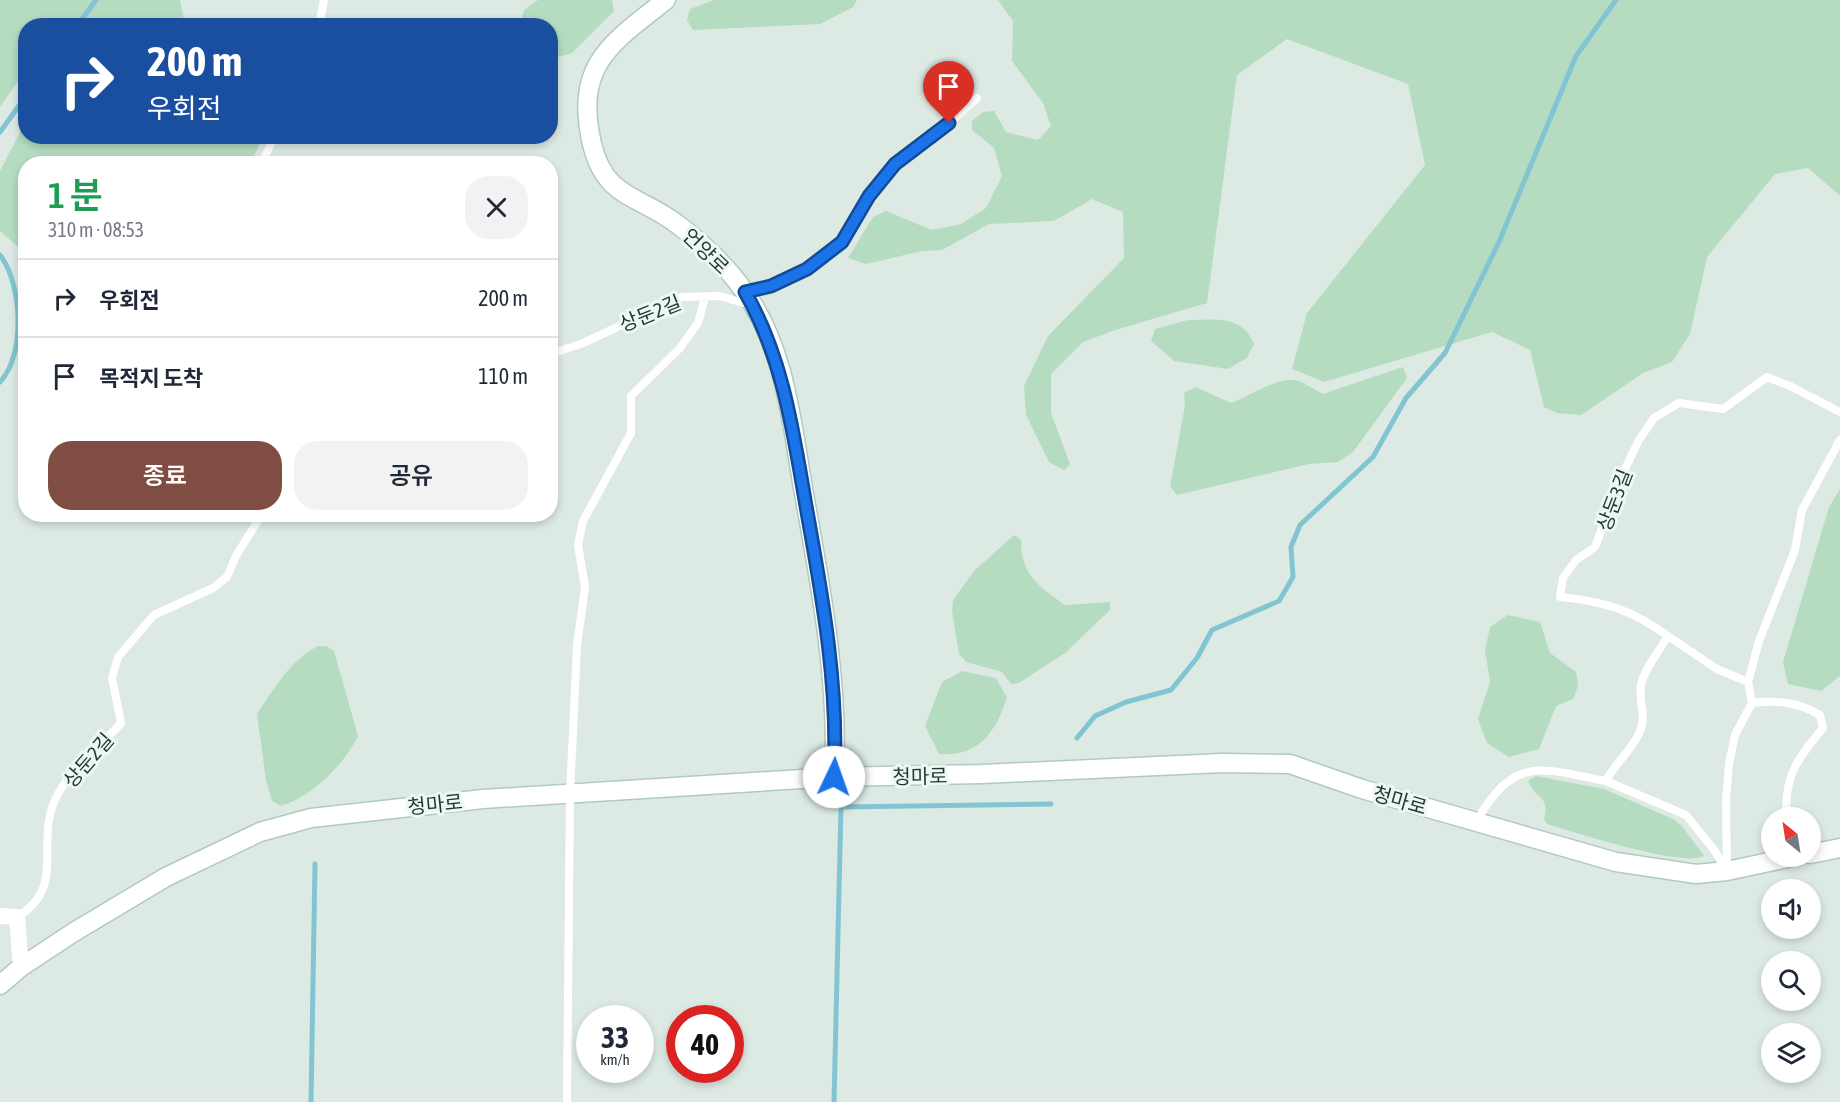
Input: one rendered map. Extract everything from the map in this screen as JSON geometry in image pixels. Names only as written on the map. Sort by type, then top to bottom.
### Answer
[{"type":"street","name":"언양로","points":[[666,0],[600,58],[592,73],[586,91],[592,145],[610,185],[688,233],[723,265],[749,299],[766,332],[783,382],[817,568],[831,666],[836,736],[834,777]]},
{"type":"street","name":"청마로","points":[[0,985],[21,967],[166,877],[272,827],[346,814],[483,799],[834,777],[982,774],[1222,763],[1290,764],[1362,789],[1616,862],[1696,874],[1761,864]]},
{"type":"street","points":[[1821,852],[1840,848]]},
{"type":"street","points":[[8,916],[21,967]]},
{"type":"lane","points":[[321,18],[324,0]]},
{"type":"lane","points":[[749,299],[807,269],[842,242],[869,196],[895,164],[935,136],[977,98]]},
{"type":"lane","name":"상둔2길","points":[[558,351],[581,344],[682,297],[720,296],[749,299]]},
{"type":"lane","points":[[567,1102],[570,794],[577,646],[585,587],[578,545],[583,521],[631,433],[631,396],[680,348],[698,322],[705,297]]},
{"type":"lane","name":"상둔3길","points":[[1668,636],[1647,620],[1620,608],[1596,600],[1560,597],[1563,578],[1576,560],[1595,547],[1623,472],[1639,440],[1654,418],[1679,404],[1723,409],[1767,377],[1790,386],[1840,412]]},
{"type":"lane","points":[[1726,871],[1726,801],[1729,764],[1735,735],[1752,703],[1748,682],[1759,641],[1795,550],[1802,510],[1840,440]]},
{"type":"lane","name":"상둔2길","points":[[8,916],[33,907],[42,895],[48,860],[48,820],[56,798],[72,776],[121,723],[112,678],[118,657],[154,615],[213,588],[227,577],[236,556],[257,522]]},
{"type":"lane","points":[[1606,781],[1613,766],[1629,751],[1641,730],[1644,708],[1641,685],[1668,636],[1717,669],[1748,682]]},
{"type":"lane","points":[[1752,703],[1779,700],[1808,708],[1820,715],[1823,728],[1801,754],[1790,776],[1785,796],[1786,807]]},
{"type":"lane","points":[[1476,823],[1488,803],[1507,781],[1539,768],[1606,781],[1686,815],[1715,851],[1726,871]]},
{"type":"green space","points":[[0,0],[180,0],[184,18],[18,18],[18,81],[0,107]]},
{"type":"green space","points":[[538,0],[612,0],[614,11],[572,53],[558,57],[558,18],[522,18],[524,10]]},
{"type":"green space","points":[[714,0],[857,0],[853,7],[820,24],[693,30],[687,20],[690,9]]},
{"type":"green space","points":[[998,0],[1840,0],[1840,196],[1808,168],[1775,174],[1707,257],[1690,334],[1672,362],[1643,373],[1581,415],[1557,413],[1544,407],[1530,350],[1492,332],[1324,382],[1292,369],[1307,313],[1425,165],[1408,84],[1287,39],[1237,75],[1207,303],[1115,330],[1083,342],[1051,374],[1051,413],[1070,464],[1064,470],[1049,462],[1026,415],[1024,386],[1048,336],[1124,258],[1123,212],[1092,199],[1054,221],[989,224],[942,250],[922,251],[866,264],[848,258],[873,217],[886,211],[932,230],[961,224],[986,208],[1002,176],[994,148],[972,130],[972,121],[983,112],[994,111],[1006,132],[1038,140],[1051,126],[1043,103],[1012,61],[1013,21]]},
{"type":"green space","points":[[18,136],[18,144],[260,144],[254,156],[18,156],[18,246],[0,231],[0,171]]},
{"type":"green space","points":[[1188,320],[1218,320],[1235,323],[1249,334],[1254,344],[1247,358],[1228,369],[1174,361],[1151,341],[1155,329]]},
{"type":"green space","points":[[1403,367],[1407,378],[1353,452],[1338,462],[1309,464],[1177,495],[1170,486],[1185,406],[1184,393],[1196,387],[1231,403],[1274,383],[1291,380],[1301,382],[1323,394]]},
{"type":"green space","points":[[1840,489],[1840,676],[1821,691],[1788,684],[1783,662],[1829,507]]},
{"type":"green space","points":[[1014,535],[1021,540],[1024,563],[1028,571],[1047,592],[1065,605],[1110,602],[1110,610],[1065,653],[1019,683],[1011,684],[1002,672],[966,662],[959,654],[952,611],[953,600],[974,571]]},
{"type":"green space","points":[[1508,615],[1540,622],[1550,653],[1576,672],[1578,686],[1573,699],[1556,706],[1539,749],[1509,757],[1487,743],[1478,719],[1490,682],[1485,650],[1490,627]]},
{"type":"green space","points":[[318,646],[326,646],[334,651],[358,736],[344,758],[326,778],[304,795],[281,806],[272,801],[266,780],[257,714],[291,667]]},
{"type":"green space","points":[[962,671],[996,678],[1007,698],[997,722],[984,740],[965,751],[939,754],[925,726],[942,682]]},
{"type":"green space","points":[[1536,776],[1604,789],[1673,819],[1682,826],[1704,856],[1675,857],[1653,853],[1547,824],[1544,819],[1546,812],[1544,802],[1528,781]]},
{"type":"waterway","points":[[83,18],[96,0]]},
{"type":"waterway","points":[[1077,738],[1095,716],[1126,702],[1171,690],[1197,658],[1212,630],[1279,601],[1293,577],[1291,547],[1300,525],[1373,457],[1406,398],[1445,353],[1499,242],[1576,56],[1616,0]]},
{"type":"waterway","points":[[0,132],[18,107]]},
{"type":"waterway","points":[[0,255],[13,283],[18,319],[14,355],[0,382]]},
{"type":"waterway","points":[[834,1102],[841,807],[1051,804]]},
{"type":"waterway","points":[[311,1102],[315,864]]},
{"type":"route","points":[[834,777],[836,736],[831,666],[817,568],[797,456],[783,382],[774,352],[762,321],[745,292],[771,286],[807,269],[842,242],[869,196],[895,164],[935,136],[949,123]]}]
